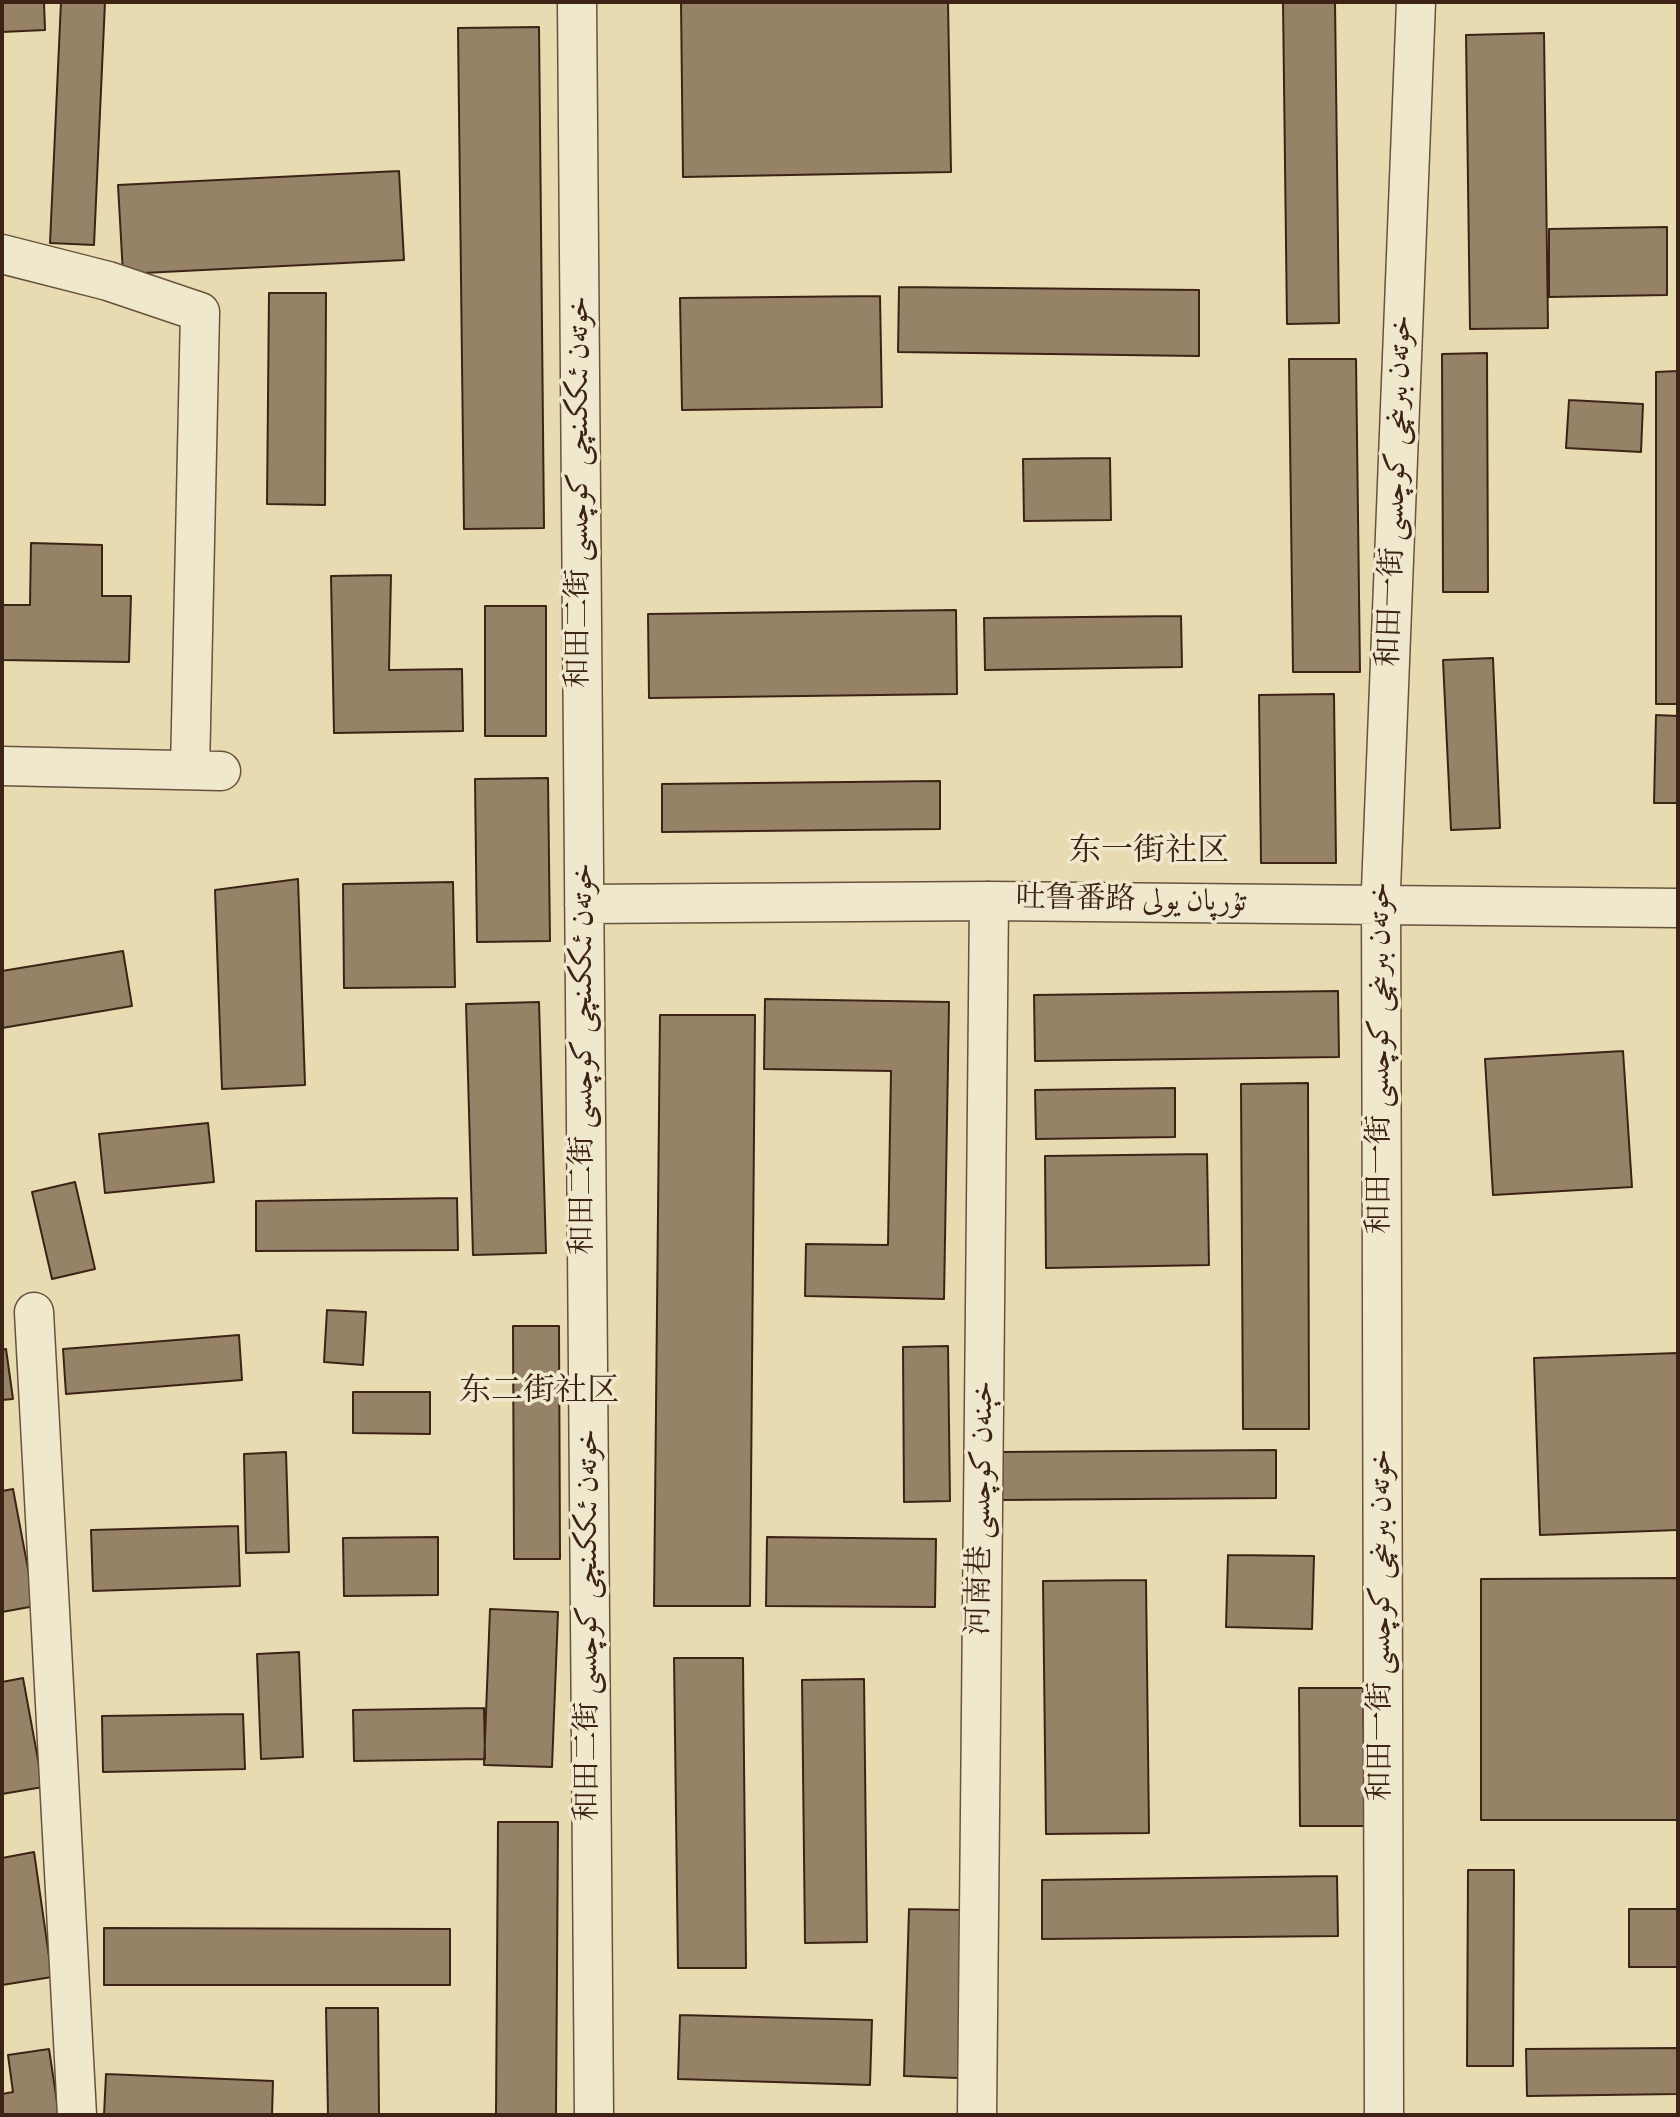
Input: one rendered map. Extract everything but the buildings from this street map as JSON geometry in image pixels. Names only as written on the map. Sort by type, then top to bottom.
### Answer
[{"type":"street","name":"和田二街 خوتەن ئىككىنچى كوچىسى","points":[[577,2],[594,2115]]},
{"type":"street","name":"和田一街 خوتەن بىرىنچى كوچىسى","points":[[1384,2115],[1381,905],[1416,2]]},
{"type":"street","points":[[2,254],[108,281],[200,312],[205,771],[2,766]]},
{"type":"street","name":"吐鲁番路 تۇرپان يولى","points":[[584,904],[989,901],[1678,908]]},
{"type":"street","name":"河南巷 خېنەن كوچىسى","points":[[977,2115],[989,901]]},
{"type":"street","points":[[34,1312],[77,2115]]},
{"type":"district","name":"东一街社区","points":[[1149,853]]},
{"type":"district","name":"东二街社区","points":[[539,1393]]}]
